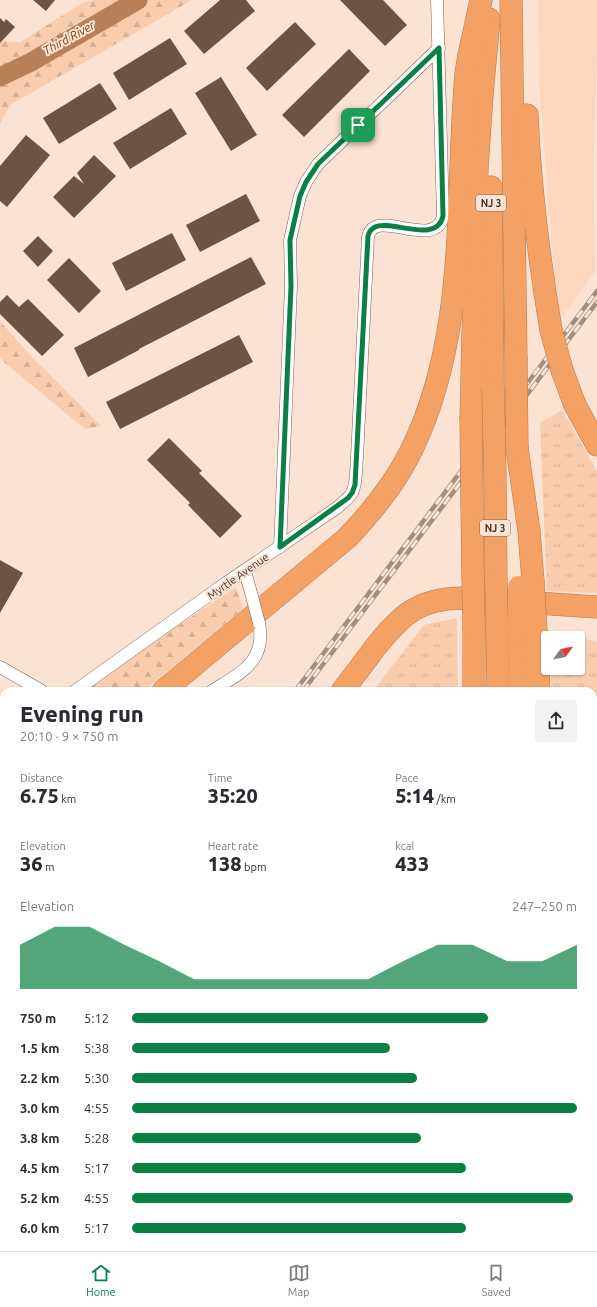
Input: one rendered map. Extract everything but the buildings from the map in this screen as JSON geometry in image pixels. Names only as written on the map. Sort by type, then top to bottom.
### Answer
[{"type":"highway","name":"NJ 3","points":[[512,0],[517,448],[528,632],[521,687]]},
{"type":"highway","points":[[516,0],[522,45],[528,132],[542,278],[551,330],[562,370],[575,405],[597,445]]},
{"type":"highway","name":"NJ 3","points":[[486,6],[494,388],[498,687]]},
{"type":"highway","points":[[474,687],[471,418],[477,169],[486,6]]},
{"type":"highway","points":[[169,687],[347,538],[367,516],[388,488],[403,466],[418,434],[431,402],[439,372],[451,307],[459,235],[466,80],[469,55],[486,6]]},
{"type":"highway","points":[[345,687],[396,622],[408,612],[429,602],[445,598],[461,598],[597,607]]},
{"type":"highway","points":[[361,687],[405,632],[421,619],[439,611],[461,608],[572,616],[597,621]]},
{"type":"highway","points":[[528,632],[537,687]]},
{"type":"street","name":"Myrtle Avenue","points":[[81,687],[226,583],[343,502],[352,493],[355,485],[369,232],[379,225],[421,230],[434,228],[442,221],[443,216],[437,0]]},
{"type":"street","points":[[280,547],[291,286],[290,240],[296,212],[306,182],[318,164],[439,48]]},
{"type":"street","points":[[218,687],[244,670],[253,661],[257,655],[261,642],[259,623],[245,571]]},
{"type":"street","points":[[0,667],[35,687]]},
{"type":"shaded area","points":[[538,0],[597,0],[593,173],[595,272],[558,322],[539,82]]},
{"type":"green space","points":[[96,0],[192,0],[10,105],[0,124],[0,41],[20,42],[84,2]]},
{"type":"green space","points":[[0,321],[32,357],[101,426],[85,429],[5,363],[0,357]]},
{"type":"green space","points":[[562,410],[597,471],[597,593],[547,591],[540,423]]},
{"type":"green space","points":[[236,587],[243,609],[149,687],[87,687]]},
{"type":"green space","points":[[457,618],[458,687],[376,687],[424,625]]},
{"type":"green space","points":[[585,639],[597,642],[597,687],[551,687],[551,675],[585,675]]},
{"type":"waterway","name":"Third River","points":[[0,77],[31,62],[138,0]]},
{"type":"railway","points":[[298,687],[597,291]]},
{"type":"railway","points":[[306,687],[597,302]]},
{"type":"route","points":[[439,48],[442,221],[434,228],[429,229],[421,230],[379,225],[375,226],[369,232],[355,485],[348,498],[280,547],[291,286],[290,240],[300,196],[306,182],[318,164],[358,125],[439,48]]}]
